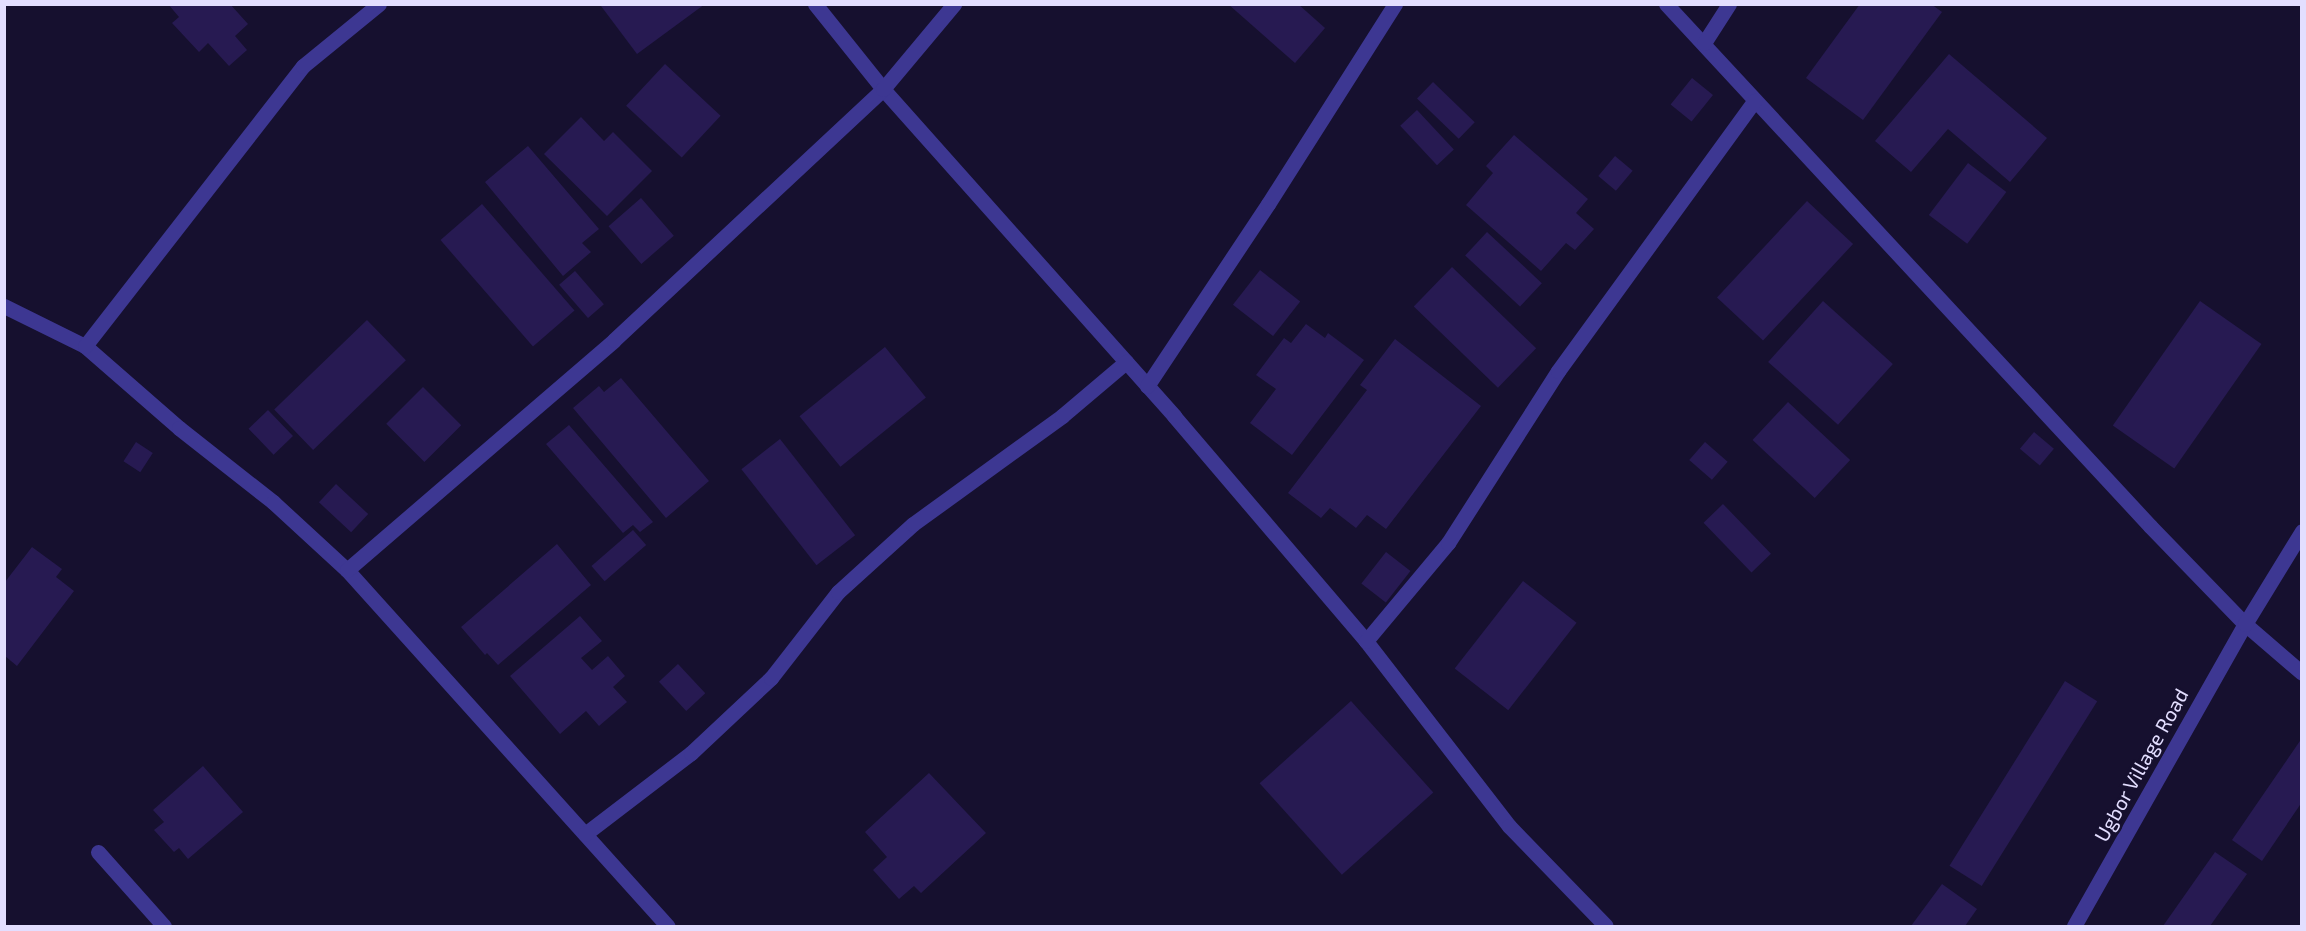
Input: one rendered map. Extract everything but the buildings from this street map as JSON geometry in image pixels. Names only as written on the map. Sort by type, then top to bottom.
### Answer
[{"type":"street","points":[[85,346],[303,66],[378,4]]},
{"type":"street","points":[[815,4],[883,89],[1126,362],[1366,641],[1509,826],[1606,927]]},
{"type":"street","points":[[348,570],[614,340],[883,89],[954,4]]},
{"type":"street","points":[[1147,386],[1274,194],[1395,4]]},
{"type":"street","points":[[1666,4],[2244,624],[2301,673]]},
{"type":"street","points":[[1704,43],[1729,4]]},
{"type":"street","points":[[1366,641],[1448,543],[1558,371],[1754,101]]},
{"type":"street","points":[[4,306],[85,346],[179,428],[273,502],[348,570],[668,927]]},
{"type":"street","points":[[585,834],[691,753],[771,678],[838,592],[913,524],[1062,416],[1126,362]]},
{"type":"street","name":"Ugbor Village Road","points":[[2074,927],[2244,624],[2301,531]]},
{"type":"street","points":[[98,852],[164,927]]}]
